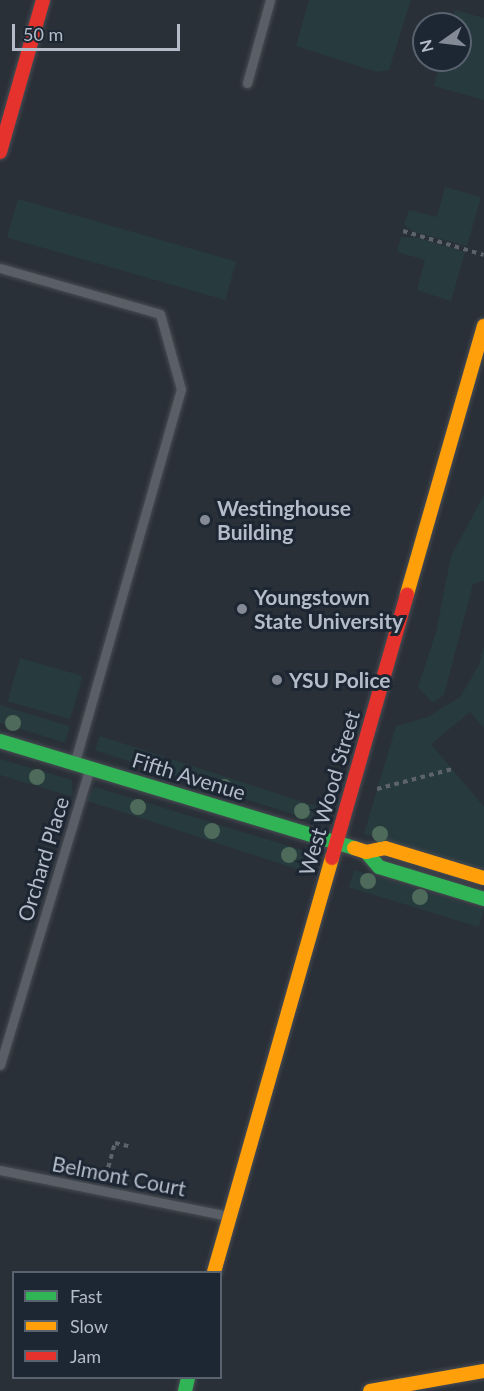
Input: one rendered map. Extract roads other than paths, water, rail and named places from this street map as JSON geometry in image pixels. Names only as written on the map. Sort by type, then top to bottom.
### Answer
[{"type":"street","points":[[0,152],[43,0]]},
{"type":"street","name":"West Wood Street","points":[[214,1271],[484,326]]},
{"type":"street","name":"Fifth Avenue","points":[[0,741],[366,852],[385,848],[484,878]]},
{"type":"street","name":"Fifth Avenue","points":[[366,852],[379,867],[484,899]]},
{"type":"street","points":[[370,1391],[484,1371]]},
{"type":"lane","points":[[247,83],[270,0]]},
{"type":"lane","points":[[0,268],[160,314],[181,389],[75,763]]},
{"type":"lane","name":"Orchard Place","points":[[0,1065],[89,768]]},
{"type":"lane","name":"Belmont Court","points":[[0,1170],[230,1217]]},
{"type":"place","name":"Westinghouse Building","points":[[205,520]]},
{"type":"place","name":"Youngstown State University","points":[[242,609]]},
{"type":"place","name":"YSU Police","points":[[277,680]]}]
